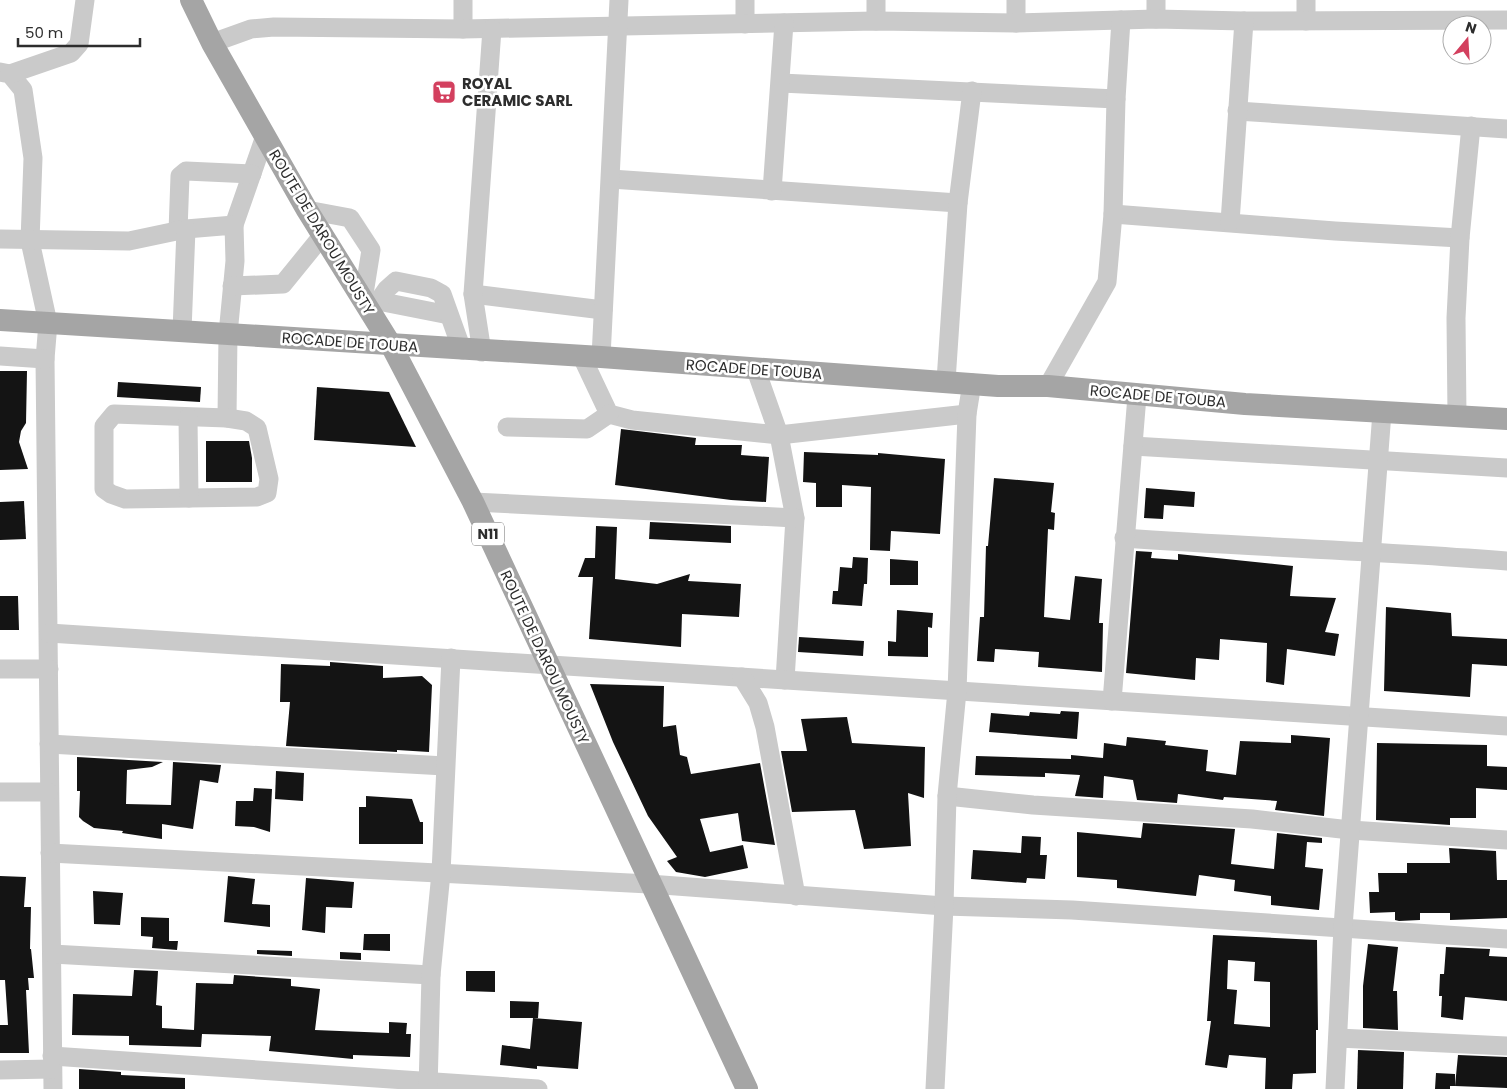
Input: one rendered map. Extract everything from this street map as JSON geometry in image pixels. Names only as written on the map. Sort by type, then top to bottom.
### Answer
[{"type":"main road","name":"ROUTE DE DAROU MOUSTY","points":[[191,0],[212,43],[322,236],[371,304],[473,502],[747,1089]]},
{"type":"main road","name":"ROCADE DE TOUBA","points":[[0,320],[591,357],[756,370],[1048,386],[1137,396],[1507,419]]},
{"type":"street","points":[[53,1089],[48,792],[50,669],[46,359],[48,323],[30,241],[33,158],[23,90],[5,73],[71,53],[79,44],[85,0]]},
{"type":"street","points":[[463,0],[463,29]]},
{"type":"street","points":[[609,414],[591,357],[603,310],[619,0]]},
{"type":"street","points":[[745,0],[745,24]]},
{"type":"street","points":[[876,0],[876,22]]},
{"type":"street","points":[[1016,0],[1016,23]]},
{"type":"street","points":[[1306,0],[1306,21]]},
{"type":"street","points":[[212,43],[251,29],[274,27],[492,29],[876,22],[1016,23],[1121,20],[1156,9],[1244,21],[1507,20]]},
{"type":"street","points":[[1048,386],[1107,282],[1113,214],[1116,99],[1121,20]]},
{"type":"street","points":[[1230,222],[1244,21]]},
{"type":"street","points":[[772,191],[784,24]]},
{"type":"street","points":[[472,351],[473,294],[492,29]]},
{"type":"street","points":[[781,83],[1116,99]]},
{"type":"street","points":[[946,381],[958,202],[972,92]]},
{"type":"street","points":[[1237,111],[1507,129]]},
{"type":"street","points":[[1457,416],[1456,318],[1460,238],[1471,126]]},
{"type":"street","points":[[227,418],[228,334],[235,261],[234,225],[264,136]]},
{"type":"street","points":[[182,331],[180,176],[186,171],[252,174]]},
{"type":"street","points":[[611,179],[958,202]]},
{"type":"street","points":[[307,210],[350,218],[371,250],[371,304],[449,315],[472,351]]},
{"type":"street","points":[[1113,214],[1460,238]]},
{"type":"street","points":[[0,239],[30,241],[129,241],[182,230],[234,225]]},
{"type":"street","points":[[232,286],[283,284],[322,236]]},
{"type":"street","points":[[473,294],[603,310]]},
{"type":"street","points":[[0,356],[46,359]]},
{"type":"street","points":[[756,370],[780,435],[795,518],[785,680]]},
{"type":"street","points":[[935,1089],[944,906],[947,796],[957,691],[967,414],[972,383]]},
{"type":"street","points":[[1112,701],[1137,396]]},
{"type":"street","points":[[1335,1089],[1343,927],[1382,412]]},
{"type":"street","points":[[114,414],[188,418],[227,418],[246,421],[257,428],[269,479],[267,493],[257,497],[125,499],[104,489],[104,426],[114,414]]},
{"type":"street","points":[[507,427],[587,429],[609,414],[632,420],[780,435],[967,414]]},
{"type":"street","points":[[188,418],[189,498]]},
{"type":"street","points":[[1132,446],[1507,468]]},
{"type":"street","points":[[473,502],[795,518]]},
{"type":"street","points":[[1124,538],[1260,547],[1370,551],[1507,561]]},
{"type":"street","points":[[49,633],[1507,726]]},
{"type":"street","points":[[428,1085],[431,975],[441,873],[451,658]]},
{"type":"street","points":[[0,669],[50,669]]},
{"type":"street","points":[[742,677],[758,704],[765,727],[796,896]]},
{"type":"street","points":[[49,744],[445,766]]},
{"type":"street","points":[[0,792],[48,792]]},
{"type":"street","points":[[947,796],[1034,805],[1252,819],[1350,830],[1507,840]]},
{"type":"street","points":[[50,853],[650,884],[944,906],[1072,910],[1507,939]]},
{"type":"street","points":[[52,954],[431,975]]},
{"type":"street","points":[[1338,1038],[1507,1046]]},
{"type":"street","points":[[0,1070],[52,1062],[428,1085],[538,1089]]},
{"type":"building","points":[[0,371],[27,371],[26,423],[21,431],[19,442],[28,469],[0,470]]},
{"type":"building","points":[[118,382],[201,387],[200,402],[117,397]]},
{"type":"building","points":[[317,387],[389,392],[416,447],[314,440]]},
{"type":"building","points":[[621,429],[696,438],[695,445],[742,445],[741,455],[769,457],[766,502],[731,500],[615,485]]},
{"type":"building","points":[[206,441],[249,441],[252,458],[252,482],[206,482]]},
{"type":"building","points":[[804,452],[878,455],[878,453],[945,459],[940,534],[891,531],[890,551],[870,550],[871,487],[842,485],[842,507],[816,507],[816,483],[803,482]]},
{"type":"building","points":[[994,478],[1054,483],[1051,512],[1055,513],[1054,530],[1048,529],[1044,617],[1070,620],[1075,576],[1102,579],[1099,623],[1103,623],[1102,672],[1038,667],[1039,652],[995,649],[994,662],[977,661],[980,617],[984,617],[986,546],[988,546]]},
{"type":"building","points":[[1146,488],[1195,492],[1194,507],[1164,505],[1163,519],[1144,518]]},
{"type":"building","points":[[24,501],[26,539],[0,540],[0,502]]},
{"type":"building","points":[[650,522],[731,526],[731,543],[649,539]]},
{"type":"building","points":[[596,526],[617,527],[615,579],[657,584],[690,574],[688,581],[741,584],[739,617],[682,614],[681,647],[589,639],[593,577],[578,577],[585,558],[595,558]]},
{"type":"building","points":[[1136,551],[1152,552],[1151,558],[1178,560],[1178,554],[1293,566],[1290,596],[1336,598],[1325,632],[1339,634],[1335,656],[1287,649],[1284,685],[1266,682],[1267,643],[1220,639],[1219,660],[1196,658],[1195,680],[1126,673]]},
{"type":"building","points":[[853,557],[868,558],[867,584],[864,584],[862,606],[832,604],[833,591],[838,591],[840,567],[852,568]]},
{"type":"building","points":[[890,559],[918,561],[918,585],[890,585]]},
{"type":"building","points":[[0,596],[18,596],[19,630],[0,630]]},
{"type":"building","points":[[1386,607],[1451,613],[1452,636],[1507,639],[1507,666],[1472,664],[1470,697],[1384,691]]},
{"type":"building","points":[[897,610],[933,613],[932,628],[928,627],[928,657],[888,656],[888,641],[896,642]]},
{"type":"building","points":[[799,637],[864,641],[863,656],[798,652]]},
{"type":"building","points":[[330,662],[383,666],[383,678],[422,676],[432,685],[429,752],[286,746],[290,702],[280,702],[281,664],[330,666]]},
{"type":"building","points":[[590,684],[664,686],[663,727],[676,725],[680,755],[687,757],[691,774],[760,763],[775,845],[742,841],[738,813],[700,819],[710,852],[743,845],[748,868],[705,877],[676,872],[667,861],[677,857],[648,816],[613,742]]},
{"type":"building","points":[[1061,711],[1079,712],[1077,739],[989,732],[991,713],[1029,716],[1030,712],[1060,714]]},
{"type":"building","points":[[847,717],[852,743],[925,747],[924,798],[908,793],[911,846],[864,849],[855,810],[792,812],[781,751],[807,751],[801,719]]},
{"type":"building","points":[[1291,735],[1330,738],[1324,816],[1275,810],[1277,801],[1224,797],[1223,800],[1178,794],[1177,803],[1137,800],[1133,780],[1104,776],[1103,798],[1075,796],[1080,775],[1045,773],[1045,777],[975,775],[976,756],[1071,759],[1071,755],[1103,758],[1104,743],[1126,746],[1127,737],[1166,741],[1165,745],[1208,750],[1206,771],[1236,775],[1240,741],[1291,743]]},
{"type":"building","points":[[1377,743],[1487,745],[1487,766],[1507,767],[1507,790],[1476,788],[1476,818],[1450,818],[1450,825],[1376,820]]},
{"type":"building","points":[[77,757],[163,762],[152,767],[127,770],[126,804],[171,805],[173,762],[221,765],[218,783],[200,780],[193,829],[162,824],[162,839],[122,833],[123,831],[94,828],[83,821],[79,817],[80,791],[77,791]]},
{"type":"building","points":[[276,771],[304,773],[303,801],[275,799]]},
{"type":"building","points":[[254,788],[272,789],[270,832],[254,827],[235,826],[236,801],[253,801]]},
{"type":"building","points":[[366,796],[412,799],[420,822],[423,822],[423,844],[359,844],[359,807],[366,807]]},
{"type":"building","points":[[1143,823],[1235,829],[1231,864],[1274,869],[1277,833],[1322,838],[1322,843],[1307,842],[1305,867],[1323,869],[1319,910],[1271,905],[1271,896],[1234,891],[1235,880],[1199,875],[1196,896],[1117,888],[1117,880],[1077,877],[1077,832],[1141,838]]},
{"type":"building","points":[[1022,836],[1041,837],[1040,855],[1047,855],[1045,879],[1027,878],[1026,883],[971,879],[973,850],[1021,853]]},
{"type":"building","points":[[1449,848],[1496,851],[1497,880],[1507,880],[1507,918],[1450,920],[1450,913],[1420,913],[1420,920],[1399,921],[1395,920],[1395,912],[1370,913],[1369,892],[1379,892],[1378,873],[1407,873],[1407,863],[1450,863]]},
{"type":"building","points":[[0,876],[26,877],[24,907],[31,907],[30,949],[34,978],[28,978],[29,990],[26,990],[29,1053],[0,1053],[0,1025],[8,1025],[5,980],[0,980]]},
{"type":"building","points":[[228,876],[255,879],[252,904],[270,905],[270,927],[224,922]]},
{"type":"building","points":[[306,878],[354,882],[352,908],[326,907],[325,933],[302,930]]},
{"type":"building","points":[[93,891],[123,893],[120,925],[94,924]]},
{"type":"building","points":[[141,917],[169,918],[169,941],[178,941],[177,950],[152,948],[153,937],[141,936]]},
{"type":"building","points":[[364,934],[390,934],[390,951],[363,950]]},
{"type":"building","points":[[1213,935],[1317,940],[1318,1030],[1316,1030],[1316,1073],[1293,1074],[1292,1089],[1265,1089],[1266,1058],[1229,1055],[1227,1068],[1205,1065],[1211,1021],[1207,1021]],"holes":[[[1228,960],[1255,962],[1254,981],[1270,982],[1270,1027],[1234,1024],[1237,990],[1227,989]]]},
{"type":"building","points":[[1368,944],[1398,947],[1393,991],[1397,991],[1398,1030],[1363,1028],[1363,986]]},
{"type":"building","points":[[1446,947],[1490,949],[1489,956],[1507,957],[1507,1001],[1465,997],[1463,1020],[1441,1017],[1442,996],[1439,996],[1440,974],[1444,974]]},
{"type":"building","points":[[257,950],[292,951],[292,956],[257,954]]},
{"type":"building","points":[[340,952],[361,953],[361,960],[340,959]]},
{"type":"building","points":[[134,970],[158,971],[156,1005],[162,1006],[162,1028],[194,1030],[196,983],[233,984],[234,975],[291,979],[291,986],[320,989],[315,1030],[389,1033],[389,1022],[407,1023],[406,1034],[411,1034],[410,1057],[353,1055],[353,1059],[269,1051],[271,1036],[202,1034],[201,1047],[129,1045],[129,1036],[72,1035],[73,994],[132,996]]},
{"type":"building","points":[[466,971],[495,971],[495,992],[466,991]]},
{"type":"building","points":[[510,1001],[539,1002],[538,1018],[510,1018]]},
{"type":"building","points":[[533,1018],[582,1022],[578,1069],[537,1066],[537,1069],[500,1065],[502,1045],[530,1049]]},
{"type":"building","points":[[1358,1050],[1404,1052],[1403,1089],[1357,1089]]},
{"type":"building","points":[[1458,1055],[1507,1057],[1507,1088],[1455,1086]]},
{"type":"building","points":[[79,1069],[121,1072],[121,1075],[185,1078],[185,1089],[79,1089]]},
{"type":"building","points":[[1436,1073],[1455,1074],[1455,1086],[1450,1086],[1450,1089],[1435,1089]]},
{"type":"place","name":"ROYAL CERAMIC SARL","points":[[444,92]]}]
